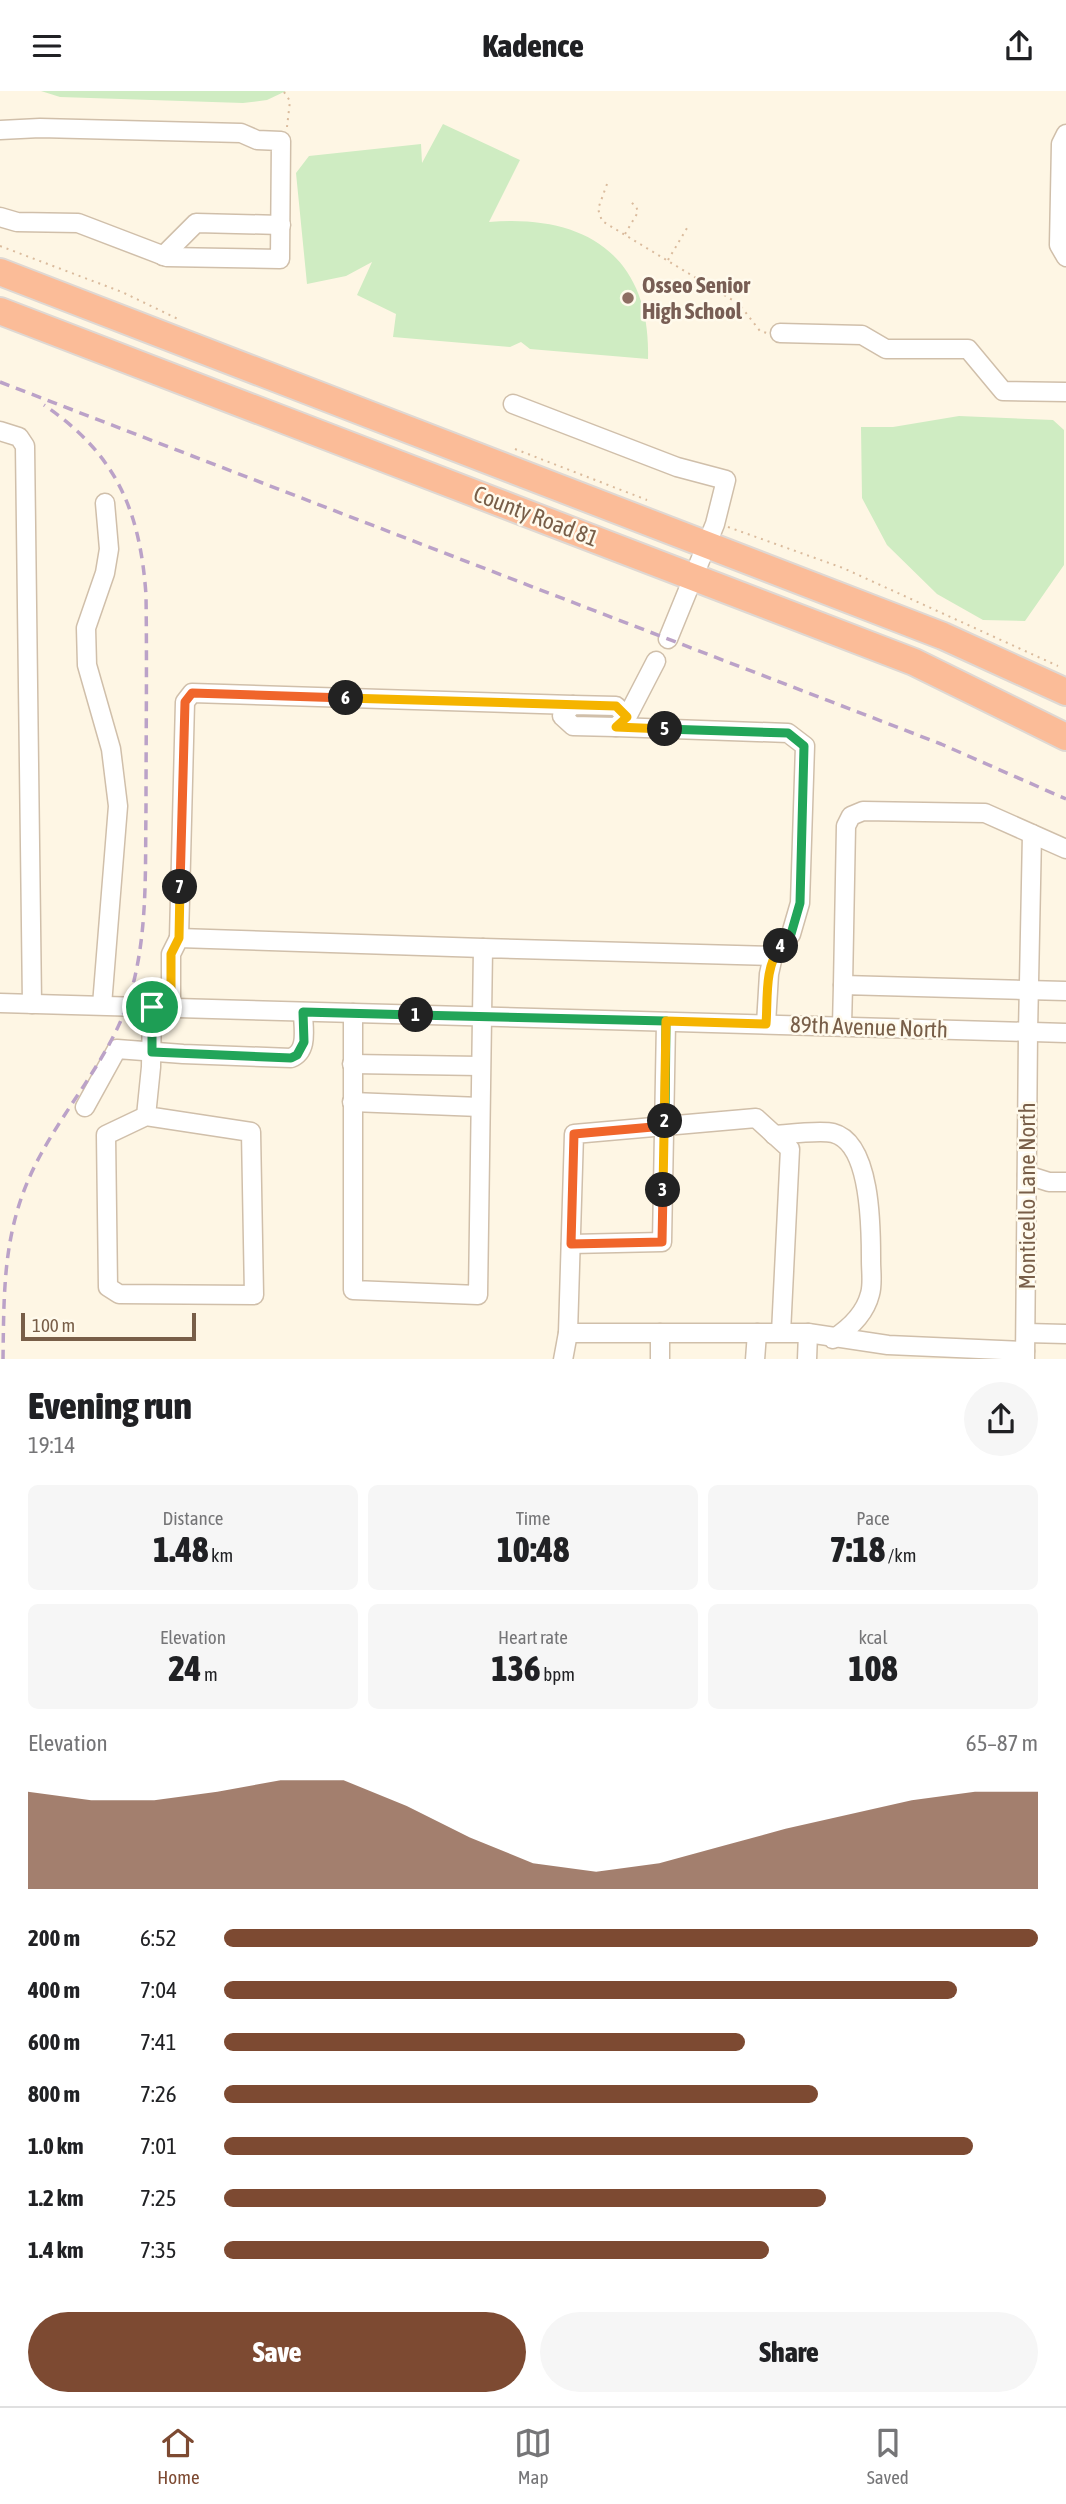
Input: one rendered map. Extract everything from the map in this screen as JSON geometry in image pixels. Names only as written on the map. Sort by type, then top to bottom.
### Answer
[{"type":"highway","name":"County Road 81","points":[[0,272],[710,534],[1066,692]]},
{"type":"highway","name":"County Road 81","points":[[0,311],[914,662],[1066,737]]},
{"type":"street","points":[[0,130],[40,128],[241,133],[257,140],[281,141],[281,259],[163,255],[78,223],[17,222],[0,217]]},
{"type":"street","points":[[1066,134],[1061,144],[1059,245],[1066,257]]},
{"type":"street","points":[[163,255],[196,223],[281,225]]},
{"type":"street","points":[[780,333],[862,335],[886,349],[968,349],[1003,391],[1066,392]]},
{"type":"street","points":[[513,404],[677,467],[726,480],[710,534],[668,639]]},
{"type":"street","points":[[0,431],[19,437],[25,446],[32,1004]]},
{"type":"street","points":[[102,1005],[118,806],[111,749],[87,665],[86,628],[105,573],[109,549],[106,503]]},
{"type":"street","points":[[621,722],[656,661]]},
{"type":"street","points":[[171,1007],[171,954],[179,938],[185,702],[192,693],[573,705],[562,716],[573,726],[621,722],[788,733],[804,746],[800,903],[791,934],[773,956],[769,974],[766,1024]]},
{"type":"street","points":[[842,1026],[846,826],[851,816],[863,811],[985,813],[1066,849]]},
{"type":"street","name":"Monticello Lane North","points":[[1026,1348],[1032,834]]},
{"type":"street","points":[[179,938],[773,956]]},
{"type":"street","points":[[353,1013],[353,1290],[478,1295],[483,948]]},
{"type":"street","points":[[843,985],[1066,991]]},
{"type":"street","name":"89th Avenue North","points":[[0,1003],[1066,1033]]},
{"type":"street","points":[[146,1116],[152,1052],[152,1007]]},
{"type":"street","points":[[85,1107],[117,1049],[291,1058],[297,1055],[304,1042],[303,1012]]},
{"type":"street","points":[[571,1244],[662,1242],[666,1021]]},
{"type":"street","points":[[352,1064],[480,1066]]},
{"type":"street","points":[[352,1102],[480,1107]]},
{"type":"street","points":[[146,1116],[251,1132],[254,1295],[119,1294],[108,1287],[106,1135],[146,1116]]},
{"type":"street","points":[[565,1359],[574,1134],[755,1118],[790,1149],[781,1333]]},
{"type":"street","points":[[774,1135],[834,1133],[850,1144],[867,1189],[871,1218],[871,1293],[862,1313],[848,1329],[833,1339]]},
{"type":"street","points":[[1027,1175],[1049,1182],[1066,1182]]},
{"type":"street","points":[[568,1333],[808,1333],[833,1339],[860,1351],[1026,1348],[1066,1334]]},
{"type":"street","points":[[660,1333],[660,1359]]},
{"type":"street","points":[[755,1359],[757,1333]]},
{"type":"street","points":[[807,1359],[808,1333]]},
{"type":"path","points":[[281,141],[290,109],[290,101],[284,92]]},
{"type":"path","points":[[607,184],[599,203],[602,221],[739,304],[760,331],[780,333]]},
{"type":"path","points":[[624,235],[638,212],[636,206],[629,201]]},
{"type":"path","points":[[668,261],[687,228]]},
{"type":"path","points":[[0,246],[122,292],[182,321]]},
{"type":"path","points":[[508,447],[651,502]]},
{"type":"path","points":[[710,534],[729,527],[843,568],[1066,670]]},
{"type":"green space","points":[[41,91],[286,91],[267,100],[243,103],[60,97]]},
{"type":"green space","points":[[443,124],[520,160],[489,222],[524,221],[555,226],[583,235],[606,249],[625,268],[638,293],[646,323],[648,359],[530,349],[521,342],[510,347],[393,337],[396,314],[357,295],[372,262],[346,276],[307,284],[296,173],[309,156],[421,144],[422,163]]},
{"type":"green space","points":[[959,416],[1053,420],[1064,430],[1064,565],[1025,621],[983,620],[937,594],[887,545],[862,498],[861,427],[893,427]]},
{"type":"railway","points":[[0,382],[941,744],[1066,799]]},
{"type":"railway","points":[[3,1359],[5,1279],[19,1204],[41,1154],[103,1055],[124,1013],[140,947],[144,901],[146,595],[138,536],[120,486],[106,464],[89,443],[44,405]]},
{"type":"place","name":"Osseo Senior High School","points":[[628,298]]},
{"type":"route","points":[[152,1007],[152,1052],[291,1058],[301,1051],[304,1042],[303,1012],[666,1021],[664,1126],[574,1134],[571,1244],[662,1242],[666,1021],[766,1024],[769,974],[773,956],[791,934],[800,903],[804,746],[788,733],[616,727],[627,717],[616,706],[192,693],[185,702],[179,938],[171,954],[171,1007],[152,1007]]}]
